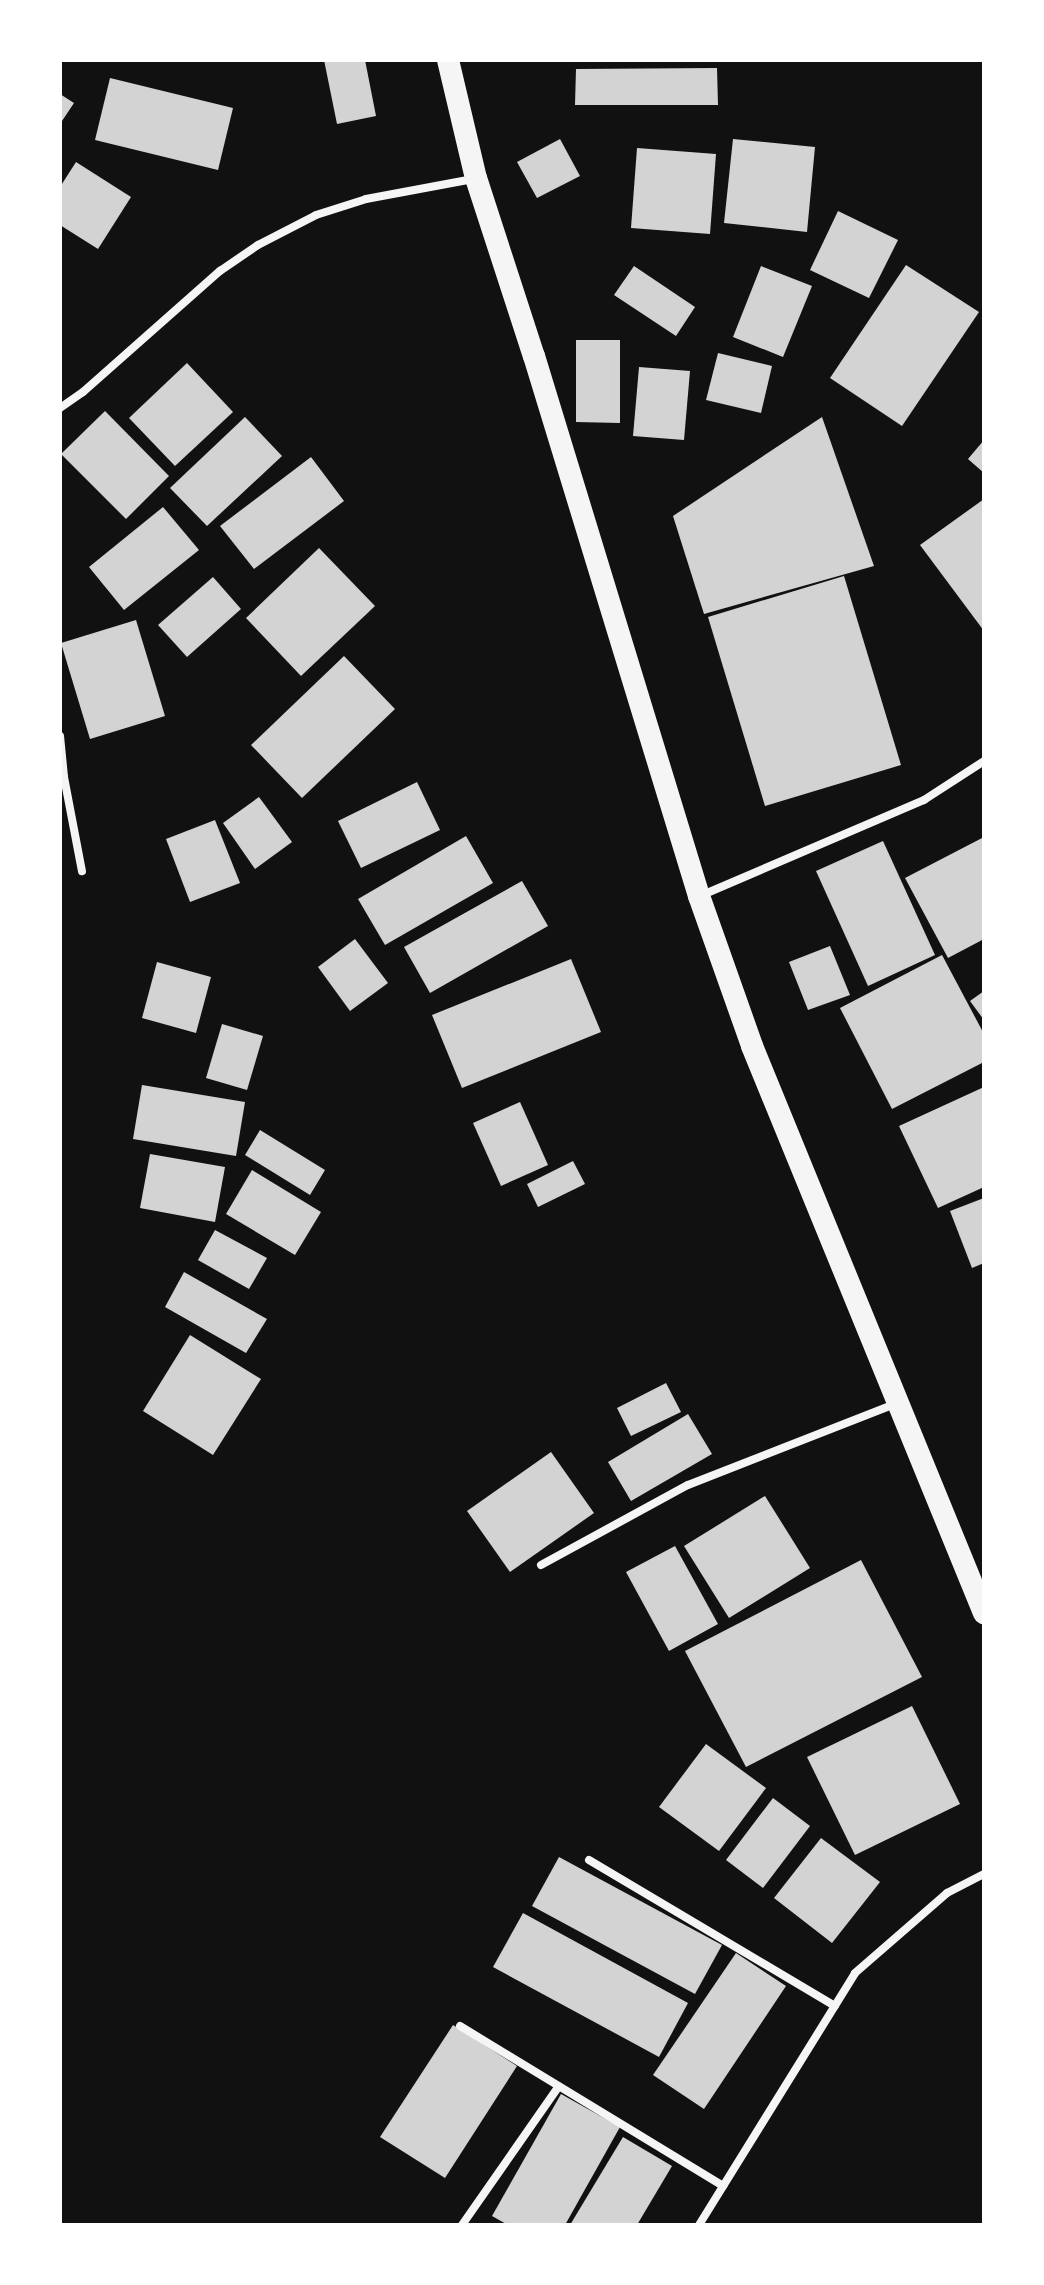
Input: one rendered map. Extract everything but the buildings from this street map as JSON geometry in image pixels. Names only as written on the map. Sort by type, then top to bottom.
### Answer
[{"type":"highway","points":[[448,60],[476,178],[534,356],[699,896],[752,1046],[984,1613]]},
{"type":"street","points":[[60,408],[83,392],[220,271],[258,245],[316,215],[366,199],[476,178]]},
{"type":"street","points":[[60,736],[64,777],[82,871]]},
{"type":"street","points":[[699,896],[924,800],[984,761]]},
{"type":"street","points":[[541,1565],[688,1485],[898,1403]]},
{"type":"street","points":[[589,1860],[835,2006]]},
{"type":"street","points":[[699,2225],[855,1973],[947,1893],[984,1874]]},
{"type":"street","points":[[460,2026],[723,2186]]},
{"type":"street","points":[[462,2225],[559,2086]]}]
